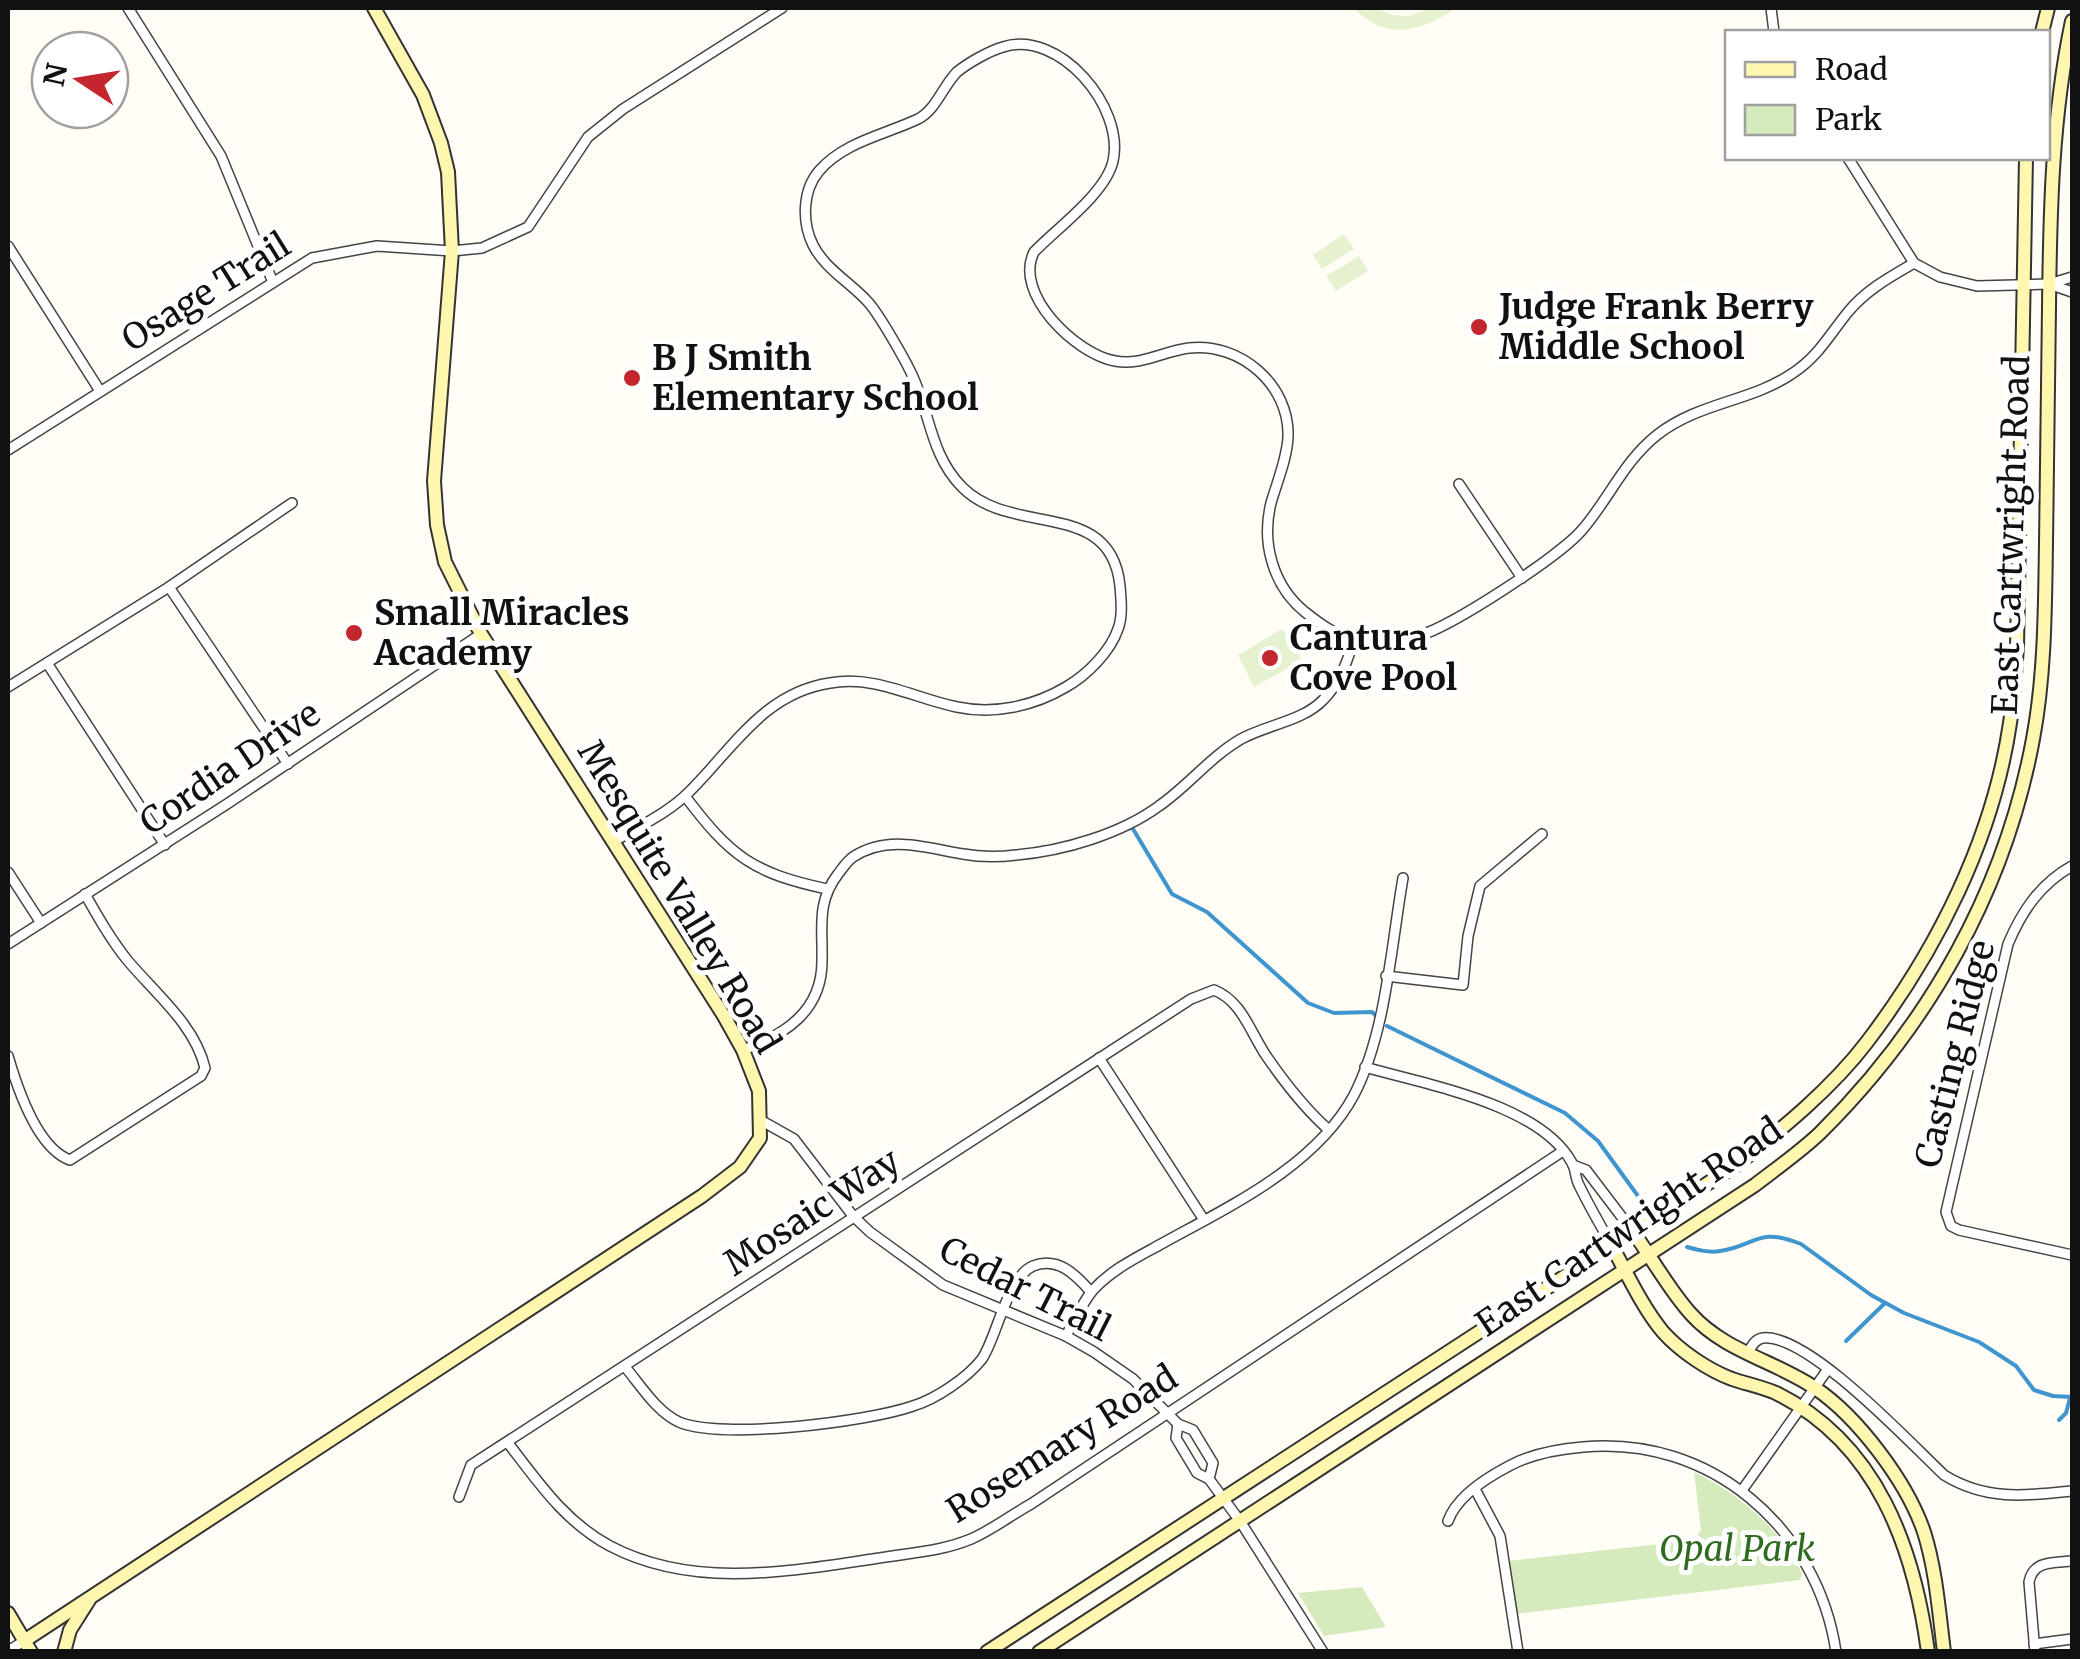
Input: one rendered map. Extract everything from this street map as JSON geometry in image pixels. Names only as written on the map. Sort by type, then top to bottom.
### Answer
[{"type":"main road","name":"Mesquite Valley Road","points":[[374,8],[423,94],[441,143],[449,187],[452,251],[434,481],[445,562],[481,634],[615,841],[743,1050],[759,1091],[762,1121]]},
{"type":"main road","name":"East Cartwright Road","points":[[1039,1652],[1756,1185],[1818,1134],[1874,1074],[1930,1001],[1976,922],[2011,832],[2034,738],[2044,646],[2049,284],[2056,128],[2072,21]]},
{"type":"main road","name":"East Cartwright Road","points":[[986,1652],[1634,1233],[1771,1137],[1865,1045],[1914,975],[1946,918],[1972,859],[2010,725],[2018,647],[2026,160]]},
{"type":"main road","points":[[8,1613],[28,1646],[96,1591],[702,1196],[751,1154],[760,1138],[762,1121]]},
{"type":"main road","points":[[1634,1233],[1690,1313],[1712,1334],[1815,1388],[1852,1420],[1891,1470],[1923,1530],[1936,1586],[1944,1652]]},
{"type":"main road","points":[[1612,1246],[1663,1332],[1708,1368],[1802,1407],[1844,1442],[1888,1504],[1902,1535],[1918,1588],[1928,1652]]},
{"type":"main road","points":[[64,1652],[70,1630],[96,1591]]},
{"type":"street","points":[[128,8],[220,156],[272,280]]},
{"type":"street","name":"Osage Trail","points":[[8,450],[312,258],[353,248],[482,248],[528,227],[588,137],[623,108],[782,8]]},
{"type":"street","points":[[615,841],[686,796],[751,723],[806,688],[848,680],[874,682],[958,708],[1012,708],[1046,698],[1088,671],[1119,628],[1119,578],[1112,556],[1096,538],[1078,526],[998,511],[980,502],[948,470],[933,440],[914,379],[871,304],[826,263],[813,245],[805,218],[808,192],[815,176],[834,154],[924,116],[958,72],[1000,48],[1026,42],[1051,49],[1070,63],[1104,108],[1115,138],[1106,178],[1034,252],[1028,264],[1030,278],[1046,310],[1076,344],[1097,356],[1134,362],[1200,347],[1240,356],[1270,382],[1288,419],[1288,441],[1270,509],[1272,564],[1281,586],[1297,605],[1318,622],[1354,640],[1422,636],[1522,578],[1581,532],[1626,467],[1654,437],[1700,408],[1762,390],[1788,377],[1824,346],[1860,298],[1914,263]]},
{"type":"street","points":[[1849,160],[1914,263],[1940,276],[1977,286],[2049,284],[2072,276]]},
{"type":"street","points":[[8,246],[100,390]]},
{"type":"street","points":[[2049,284],[2072,292]]},
{"type":"street","points":[[1459,484],[1522,578]]},
{"type":"street","points":[[8,687],[169,587],[292,503]]},
{"type":"street","points":[[169,587],[288,764]]},
{"type":"street","name":"Cordia Drive","points":[[8,944],[165,845],[481,634]]},
{"type":"street","points":[[743,1050],[776,1038],[799,1020],[812,1003],[822,962],[820,916],[827,889],[850,858],[872,848],[904,842],[968,855],[1016,855],[1103,835],[1158,807],[1228,747],[1256,730],[1322,702],[1346,667],[1354,640]]},
{"type":"street","points":[[47,662],[165,845]]},
{"type":"street","points":[[686,796],[718,836],[753,866],[776,878],[827,889]]},
{"type":"street","points":[[1386,976],[1463,985],[1468,936],[1480,886],[1542,834]]},
{"type":"street","name":"Casting Ridge","points":[[2072,866],[2035,894],[2018,918],[2008,944],[1946,1204],[1947,1220],[1959,1230],[2072,1255]]},
{"type":"street","points":[[8,872],[41,922]]},
{"type":"street","points":[[1066,1336],[1090,1292],[1113,1271],[1280,1173],[1320,1142],[1329,1130],[1353,1096],[1376,1033],[1404,878]]},
{"type":"street","points":[[8,1056],[22,1099],[46,1140],[70,1160],[201,1076],[205,1068],[200,1050],[169,1005],[129,962],[85,894]]},
{"type":"street","name":"Mosaic Way","points":[[459,1497],[471,1465],[1192,999],[1214,990],[1231,996],[1277,1070],[1308,1111],[1329,1130]]},
{"type":"street","points":[[1099,1058],[1204,1220]]},
{"type":"street","points":[[1365,1067],[1518,1113],[1542,1127],[1574,1165],[1586,1170],[1634,1233]]},
{"type":"street","name":"Cedar Trail","points":[[762,1121],[794,1139],[852,1216],[944,1285],[1066,1336],[1133,1379],[1178,1424],[1193,1430],[1213,1463],[1209,1479]]},
{"type":"street","name":"Rosemary Road","points":[[508,1443],[551,1500],[580,1526],[612,1547],[676,1569],[729,1575],[783,1573],[934,1551],[972,1538],[1563,1151]]},
{"type":"street","points":[[1574,1165],[1576,1180],[1612,1246]]},
{"type":"street","points":[[626,1368],[674,1420],[694,1427],[729,1430],[836,1421],[914,1406],[948,1388],[982,1359],[1003,1309],[1025,1271],[1036,1264],[1068,1268],[1090,1292]]},
{"type":"street","points":[[1747,1354],[1756,1340],[1774,1340],[1793,1347],[1847,1382],[1944,1475],[1962,1486],[2021,1497],[2072,1491]]},
{"type":"street","points":[[1743,1489],[1828,1369]]},
{"type":"street","name":"Cedar Trail","points":[[1178,1424],[1176,1438],[1197,1473],[1209,1479],[1240,1521],[1323,1652]]},
{"type":"street","points":[[1448,1521],[1456,1504],[1475,1489],[1517,1462],[1543,1454],[1572,1448],[1621,1446],[1690,1461],[1743,1489],[1788,1535],[1806,1562],[1826,1607],[1836,1652]]},
{"type":"street","points":[[1475,1489],[1500,1536],[1518,1652]]},
{"type":"street","points":[[2072,1561],[2038,1565],[2029,1582],[2035,1648],[2072,1639]]},
{"type":"street","points":[[8,1652],[28,1646]]},
{"type":"green space","points":[[1353,8],[1376,8],[1409,16],[1430,8],[1457,8],[1429,23],[1404,30],[1379,26]]},
{"type":"green space","points":[[1344,234],[1354,249],[1322,269],[1313,255]]},
{"type":"green space","points":[[1359,256],[1368,271],[1336,291],[1326,276]]},
{"type":"green space","name":"Cantura Cove Pool","points":[[1282,629],[1297,644],[1301,661],[1254,687],[1238,655]]},
{"type":"green space","name":"Opal Park","points":[[1694,1472],[1727,1491],[1770,1527],[1802,1573],[1800,1580],[1516,1614],[1509,1561],[1695,1540],[1701,1530]]},
{"type":"green space","points":[[1362,1587],[1386,1627],[1324,1636],[1298,1593]]},
{"type":"waterway","points":[[1133,829],[1172,894],[1207,912],[1308,1003],[1334,1013],[1372,1012],[1377,1017]]},
{"type":"waterway","points":[[1387,1026],[1565,1113],[1598,1141],[1646,1207]]},
{"type":"waterway","points":[[1687,1247],[1720,1251],[1765,1237],[1801,1244],[1871,1295],[1904,1313],[1979,1342],[2016,1366],[2034,1390],[2072,1397]]},
{"type":"waterway","points":[[1846,1341],[1885,1303]]},
{"type":"waterway","points":[[2059,1420],[2066,1413],[2070,1398]]},
{"type":"place","name":"Judge Frank Berry Middle School","points":[[1479,327]]},
{"type":"place","name":"B J Smith Elementary School","points":[[632,378]]},
{"type":"place","name":"Small Miracles Academy","points":[[354,633]]},
{"type":"place","name":"Cantura Cove Pool","points":[[1270,658]]}]
